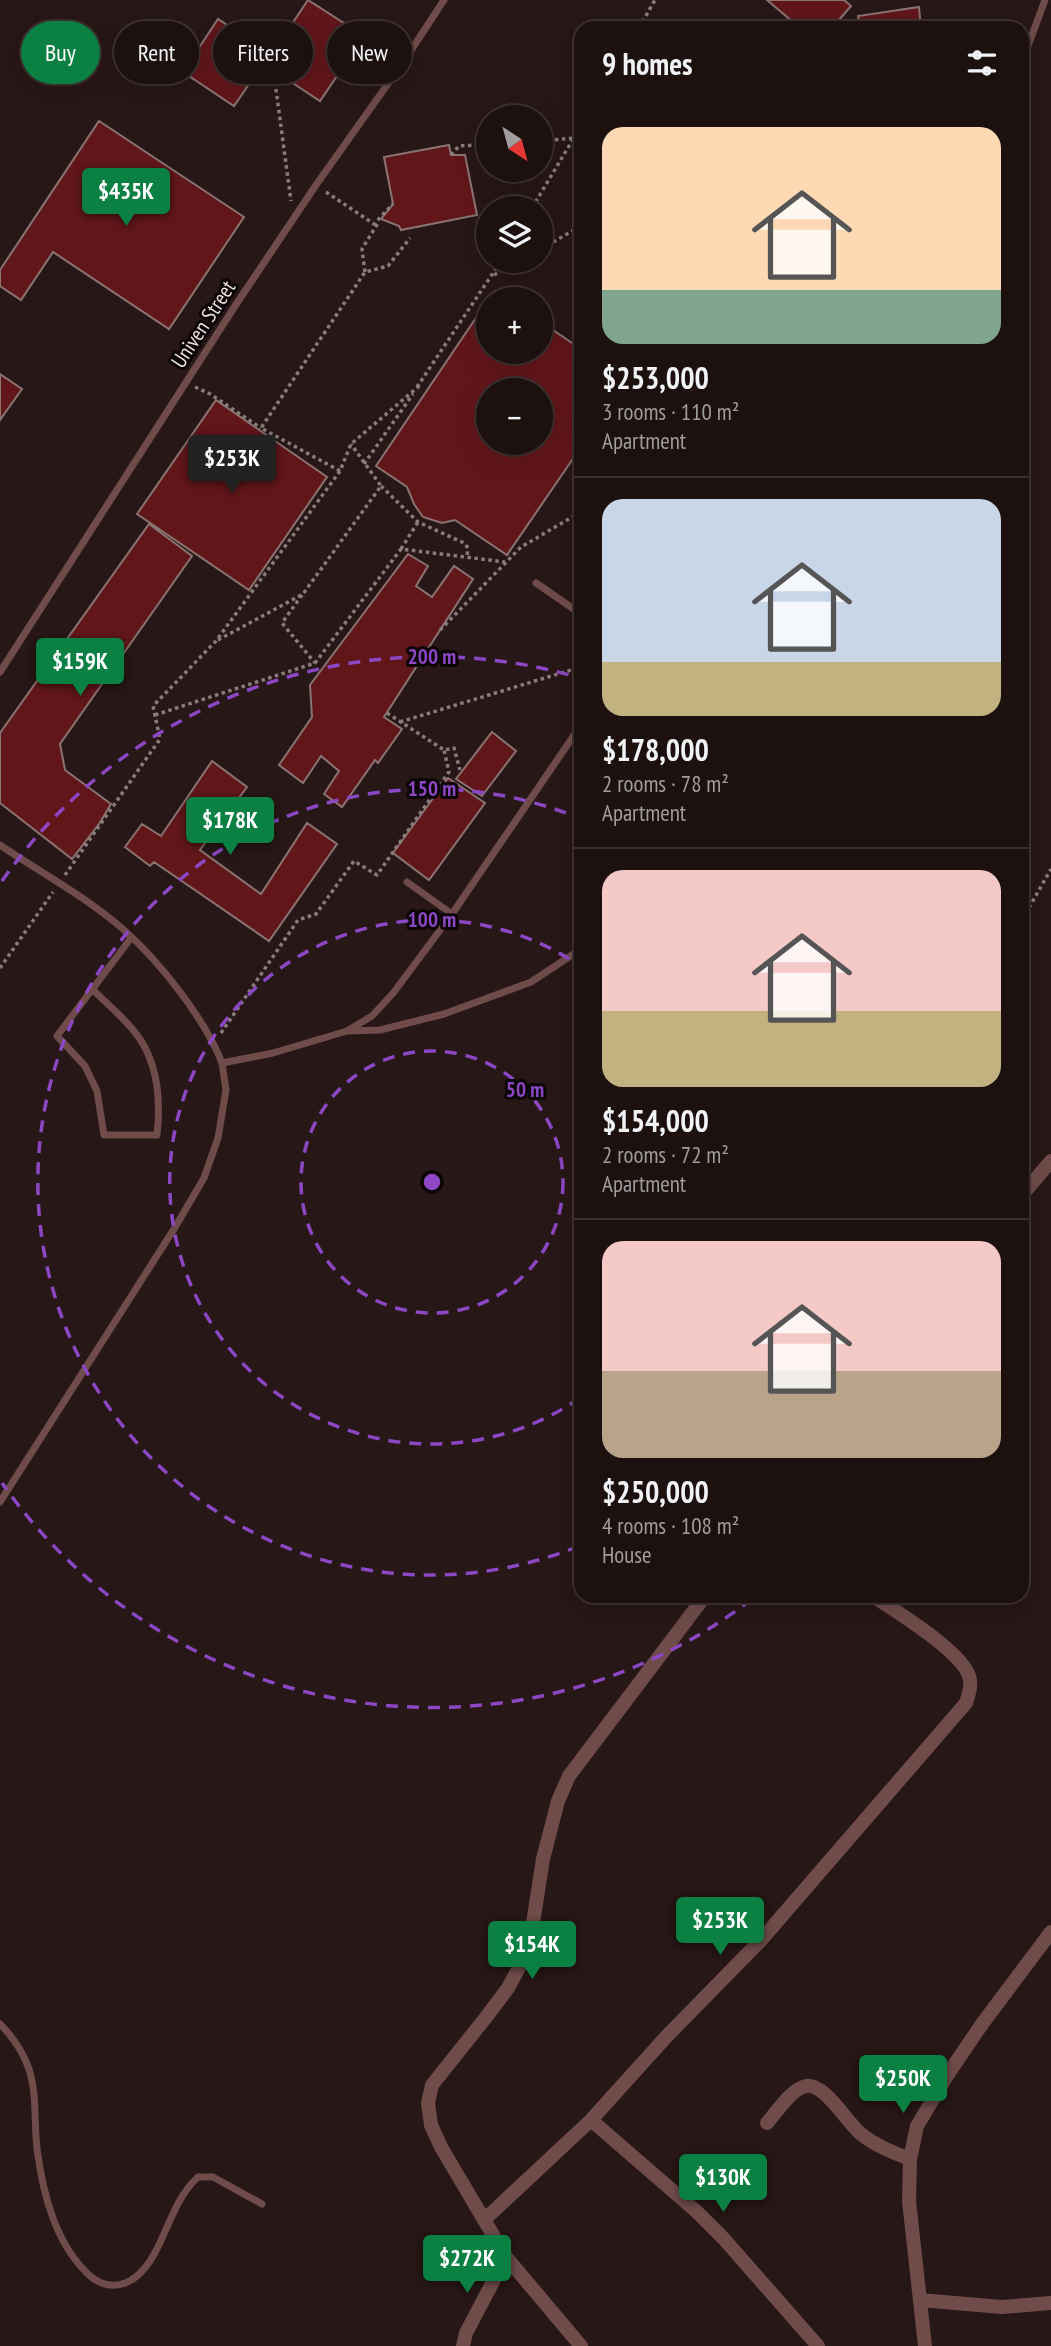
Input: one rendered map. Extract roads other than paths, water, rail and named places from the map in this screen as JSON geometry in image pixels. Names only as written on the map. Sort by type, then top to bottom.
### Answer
[{"type":"street","points":[[1029,1187],[1051,1161]]},
{"type":"street","points":[[581,2346],[506,2257],[441,2147],[431,2125],[428,2102],[432,2085],[508,1988],[521,1964],[533,1923],[543,1860],[558,1801],[569,1776],[700,1603]]},
{"type":"street","points":[[484,2220],[591,2120],[666,2037],[762,1939],[966,1703],[971,1689],[969,1675],[960,1659],[883,1603]]},
{"type":"street","points":[[925,2346],[909,2201],[910,2159],[917,2126],[982,2024],[1051,1932]]},
{"type":"street","points":[[767,2123],[801,2088],[815,2086],[823,2091],[860,2133],[881,2148],[910,2159]]},
{"type":"street","points":[[591,2120],[696,2211],[818,2346]]},
{"type":"street","points":[[463,2346],[466,2333],[506,2257]]},
{"type":"street","points":[[920,2300],[1002,2308],[1051,2303]]},
{"type":"lane","name":"Univen Street","points":[[0,672],[316,184],[444,0]]},
{"type":"lane","points":[[1029,43],[1045,0]]},
{"type":"lane","points":[[536,583],[574,609]]},
{"type":"lane","points":[[222,1063],[273,1053],[347,1031],[372,1016],[394,992],[452,914],[574,735]]},
{"type":"lane","points":[[0,845],[94,906],[131,938],[188,1005],[214,1044],[222,1063],[226,1090],[218,1138],[204,1178],[0,1502]]},
{"type":"lane","points":[[407,882],[452,914]]},
{"type":"lane","points":[[92,989],[135,1032],[153,1064],[160,1109],[157,1135],[104,1135],[97,1091],[85,1066],[57,1036],[92,989],[131,938]]},
{"type":"lane","points":[[347,1031],[380,1030],[457,1009],[531,982],[574,954]]},
{"type":"lane","points":[[0,2024],[20,2047],[29,2070],[35,2101],[37,2148],[47,2198],[58,2232],[68,2253],[96,2282],[116,2286],[136,2276],[149,2262],[188,2186],[198,2177],[213,2177],[262,2204]]}]
